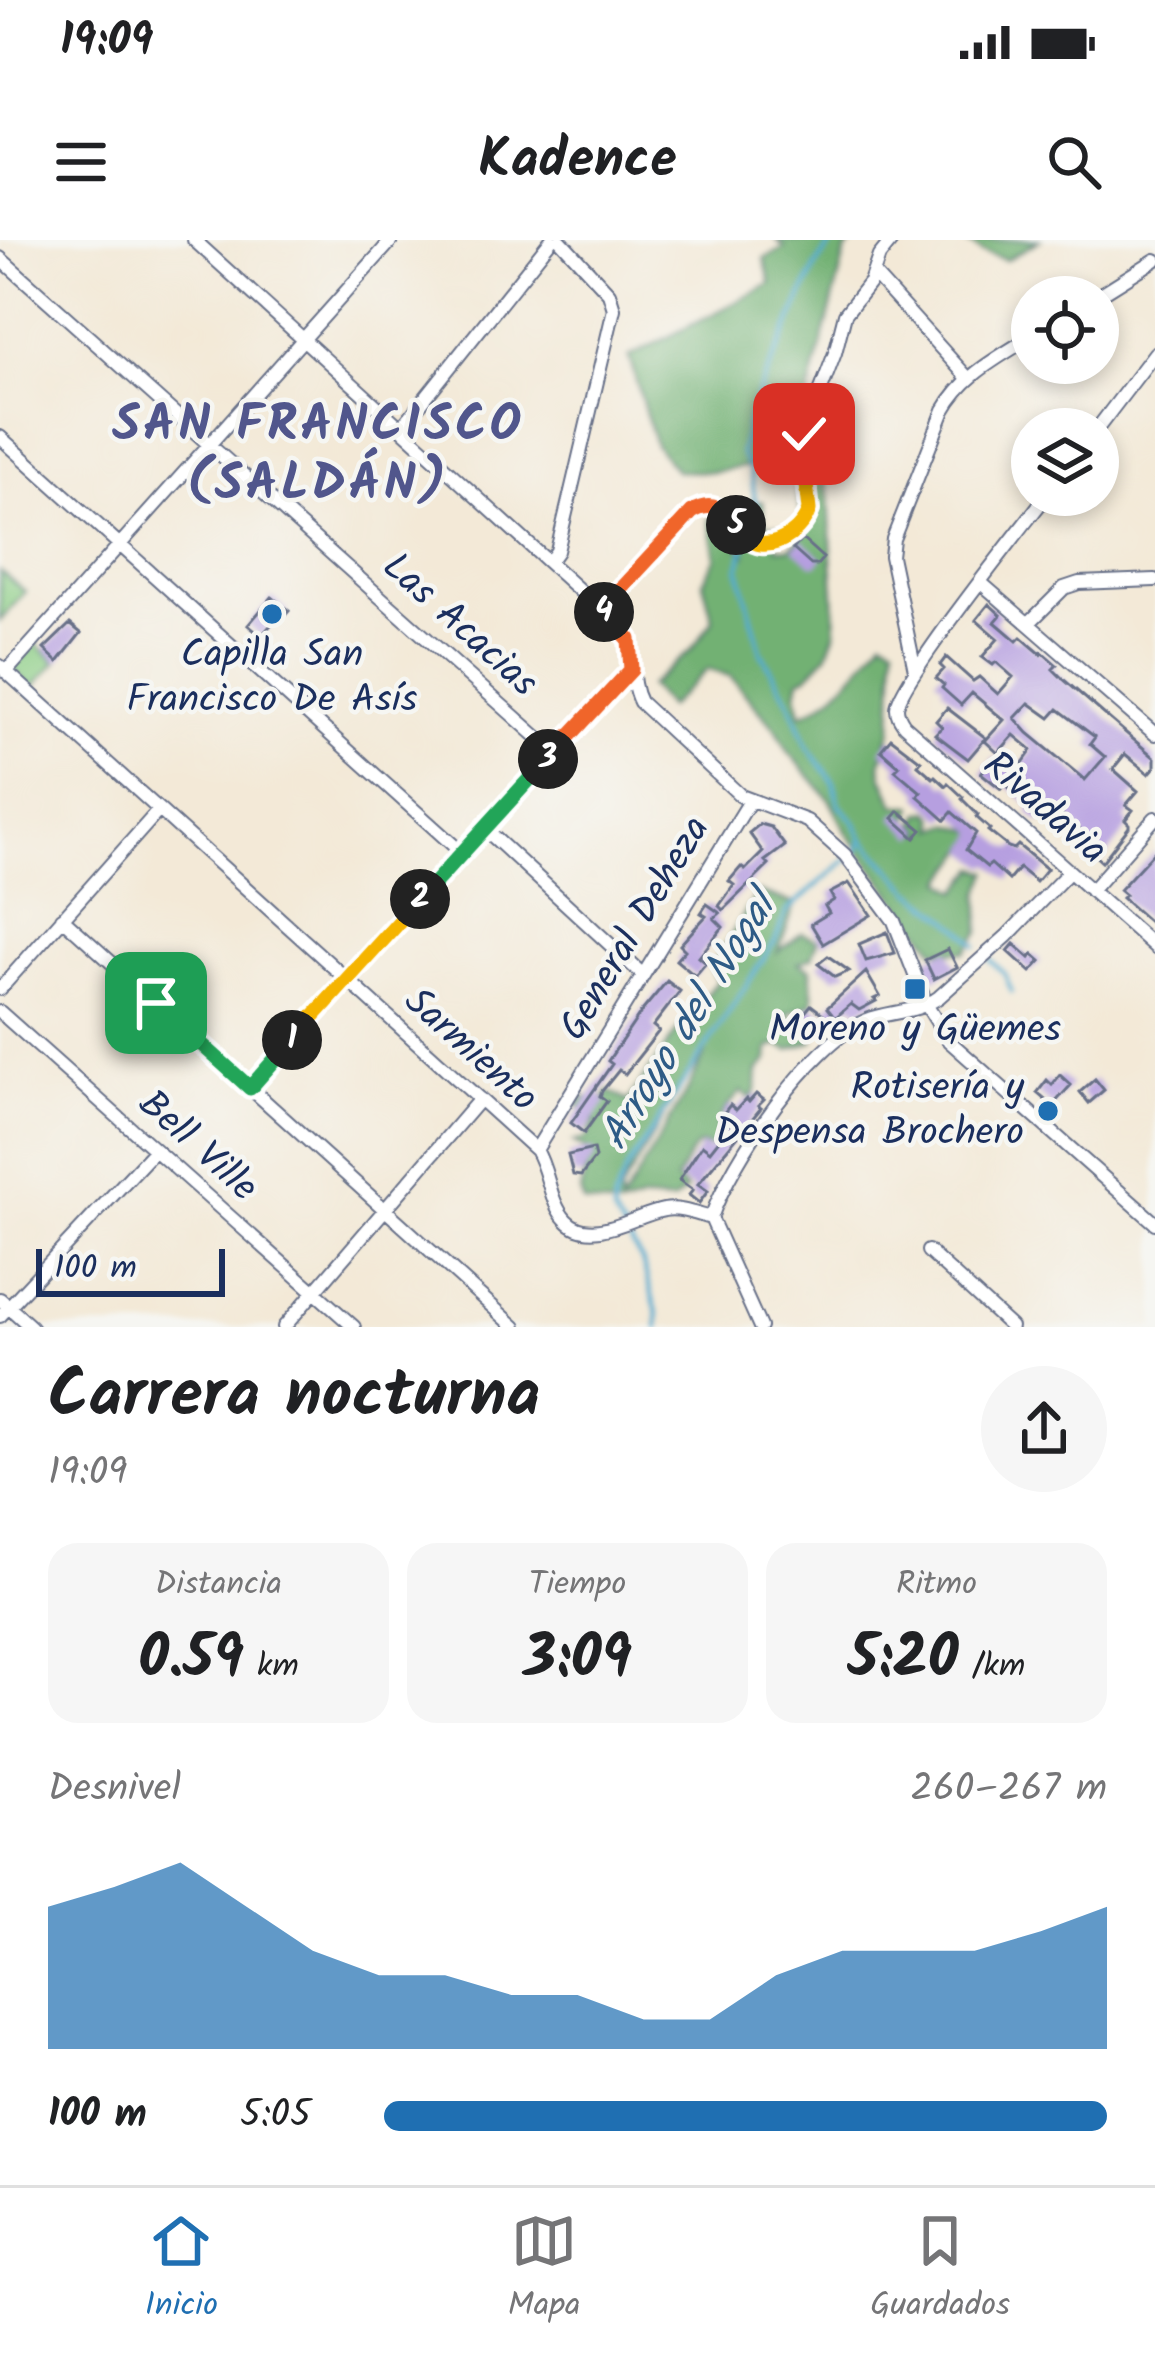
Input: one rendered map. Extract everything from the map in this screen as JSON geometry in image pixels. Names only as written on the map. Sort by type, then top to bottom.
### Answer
[{"type":"street","points":[[194,240],[602,609],[629,639],[632,684],[640,702],[741,796],[807,820],[848,860],[894,921],[927,1006],[949,1042],[1155,1223]]},
{"type":"street","points":[[3,669],[392,240]]},
{"type":"street","points":[[602,609],[699,507],[727,512],[749,538],[764,544],[796,531],[806,520],[804,434],[845,314],[870,282],[879,256],[892,240]]},
{"type":"street","points":[[402,427],[550,241],[609,293],[614,309],[556,551],[549,562]]},
{"type":"street","name":"Las Acacias","points":[[0,258],[554,752]]},
{"type":"street","points":[[1119,283],[1155,260]]},
{"type":"street","points":[[873,273],[967,377]]},
{"type":"street","points":[[916,670],[891,549],[944,410],[967,377],[1011,349]]},
{"type":"street","points":[[1113,408],[1155,353]]},
{"type":"street","points":[[0,437],[462,854]]},
{"type":"street","points":[[916,670],[1031,516]]},
{"type":"street","points":[[1029,623],[1064,588],[1155,580]]},
{"type":"street","points":[[980,582],[1155,734]]},
{"type":"street","name":"Sarmiento","points":[[3,669],[536,1150],[559,1209],[570,1224],[586,1231],[614,1227],[671,1209],[710,1218]]},
{"type":"street","points":[[250,1088],[631,670]]},
{"type":"street","name":"Rivadavia","points":[[916,670],[897,703],[904,725],[1155,947]]},
{"type":"street","name":"General Deheza","points":[[536,1150],[750,800]]},
{"type":"street","points":[[0,989],[159,810]]},
{"type":"street","points":[[1091,891],[1155,818]]},
{"type":"street","points":[[485,829],[644,975]]},
{"type":"street","points":[[760,1327],[710,1218],[765,1121],[817,1058],[842,1036],[865,1021],[927,1006],[1007,936],[1070,872]]},
{"type":"street","points":[[62,918],[515,1327]]},
{"type":"street","name":"Bell Ville","points":[[0,1012],[354,1327]]},
{"type":"street","points":[[284,1327],[480,1099]]},
{"type":"street","points":[[31,1327],[3,1307],[155,1150]]},
{"type":"street","points":[[928,1251],[1011,1327]]},
{"type":"green space","points":[[776,240],[858,240],[846,250],[808,397],[829,497],[836,631],[827,655],[800,679],[801,714],[836,692],[883,638],[895,644],[892,730],[881,761],[882,775],[896,805],[914,806],[908,821],[913,831],[924,833],[916,822],[921,813],[929,811],[936,819],[936,829],[950,824],[979,832],[944,881],[958,891],[977,868],[989,872],[980,895],[980,932],[965,952],[935,950],[848,835],[829,799],[730,676],[708,669],[668,707],[649,686],[692,649],[713,620],[703,582],[716,557],[709,519],[724,518],[732,540],[746,555],[746,502],[763,502],[768,526],[776,525],[777,548],[791,548],[804,532],[794,477],[772,462],[714,472],[677,471],[655,445],[629,357],[771,284],[764,259],[785,248]]},
{"type":"green space","points":[[962,240],[1040,240],[1006,260]]},
{"type":"green space","points":[[0,571],[25,592],[0,621]]},
{"type":"green space","points":[[35,643],[56,662],[33,688],[12,669]]},
{"type":"green space","points":[[758,892],[795,904],[778,952],[802,933],[818,940],[812,957],[799,963],[811,969],[813,1003],[787,1014],[814,1041],[789,1050],[778,1045],[769,1048],[768,1060],[758,1071],[757,1089],[751,1098],[741,1092],[725,1111],[717,1129],[717,1147],[699,1145],[691,1153],[676,1180],[686,1190],[673,1202],[644,1200],[620,1208],[584,1203],[580,1192],[590,1152],[573,1142],[586,1139],[595,1120],[576,1104],[584,1097],[601,1103],[609,1091],[628,1101],[718,981],[711,967]],"holes":[[[706,1052],[621,1204],[620,1192]]]},
{"type":"building","points":[[802,539],[823,558],[817,565],[793,549]]},
{"type":"building","name":"Capilla San Francisco De Asís","points":[[272,597],[289,611],[261,636],[248,625]]},
{"type":"building","points":[[989,604],[1001,615],[995,622],[1017,641],[1021,637],[1042,652],[1057,665],[1053,669],[1063,679],[1155,758],[1149,774],[1125,754],[1113,769],[1138,791],[1126,805],[1133,810],[1125,820],[1129,827],[1102,862],[1079,841],[1084,835],[1080,830],[1053,807],[1040,823],[1028,812],[1033,808],[1005,784],[1001,789],[981,773],[995,757],[1015,774],[1032,750],[1014,735],[998,753],[985,741],[1004,720],[972,693],[961,705],[936,678],[946,657],[973,681],[979,677],[998,694],[1013,677],[982,657],[998,639],[976,620]],"holes":[[[1029,703],[1050,718],[1058,709],[1095,737],[1090,744],[1105,757],[1085,780],[1015,718]]]},
{"type":"building","points":[[70,624],[81,633],[58,662],[44,649]]},
{"type":"building","points":[[947,708],[986,738],[968,759],[935,734],[942,727],[936,721]]},
{"type":"building","points":[[891,738],[921,761],[918,765],[933,778],[948,783],[963,797],[988,831],[1008,847],[1018,845],[1047,869],[1036,882],[1019,868],[1009,880],[966,850],[976,833],[952,812],[945,820],[918,796],[921,792],[895,770],[899,766],[881,750]]},
{"type":"building","points":[[899,811],[922,830],[915,838],[893,818]]},
{"type":"building","points":[[760,824],[771,827],[785,846],[765,861],[769,865],[723,910],[719,906],[734,885],[729,881],[763,852],[749,833]]},
{"type":"building","points":[[1155,851],[1155,927],[1119,890]]},
{"type":"building","points":[[849,883],[871,915],[823,944],[811,924],[829,913],[825,906],[834,900],[830,893]]},
{"type":"building","points":[[707,904],[720,913],[714,918],[723,927],[699,957],[706,963],[695,976],[676,960],[685,950],[680,945],[706,916],[701,913]]},
{"type":"building","points":[[887,932],[895,953],[866,961],[859,944]]},
{"type":"building","points":[[1014,944],[1041,961],[1031,972],[1008,951]]},
{"type":"building","points":[[948,949],[957,967],[934,979],[925,960]]},
{"type":"building","points":[[828,956],[849,971],[835,977],[818,964]]},
{"type":"building","points":[[866,972],[880,996],[859,1010],[851,1004],[835,1018],[827,1008]]},
{"type":"building","points":[[667,981],[680,991],[653,1026],[659,1031],[625,1074],[619,1070],[602,1091],[600,1096],[607,1101],[584,1133],[571,1123],[612,1064],[608,1061]]},
{"type":"building","points":[[811,1005],[827,1017],[816,1030],[797,1022]]},
{"type":"building","points":[[1060,1075],[1071,1085],[1052,1106],[1037,1093],[1047,1080],[1052,1085]]},
{"type":"building","points":[[1095,1079],[1104,1090],[1089,1103],[1080,1092]]},
{"type":"building","points":[[756,1094],[764,1100],[761,1108],[698,1184],[708,1191],[699,1203],[689,1195],[693,1190],[679,1180],[702,1145],[710,1151],[725,1132],[732,1121],[723,1114],[730,1105],[736,1110]]},
{"type":"building","points":[[593,1149],[595,1158],[581,1176],[573,1175],[568,1155]]},
{"type":"waterway","name":"Arroyo del Nogal","points":[[658,1327],[642,1261],[613,1213],[627,1169],[775,941],[787,911],[857,851],[863,839],[854,820],[839,805],[834,783],[808,747],[789,700],[761,652],[739,569],[756,507],[751,472],[741,453],[750,412],[816,266],[834,240]]},
{"type":"waterway","points":[[863,839],[912,891],[976,945]]},
{"type":"waterway","points":[[990,960],[1004,973],[1012,992]]},
{"type":"place","name":"Capilla San Francisco De Asís","points":[[272,614]]},
{"type":"place","name":"Moreno y Güemes","points":[[915,989]]},
{"type":"place","name":"Rotisería y Despensa Brochero","points":[[1048,1111]]},
{"type":"district","name":"SAN FRANCISCO (SALDÁN)","points":[[318,455]]},
{"type":"route","points":[[156,1003],[250,1088],[631,670],[629,639],[602,609],[692,512],[699,507],[718,508],[752,541],[764,544],[796,531],[806,520],[804,434]]}]
